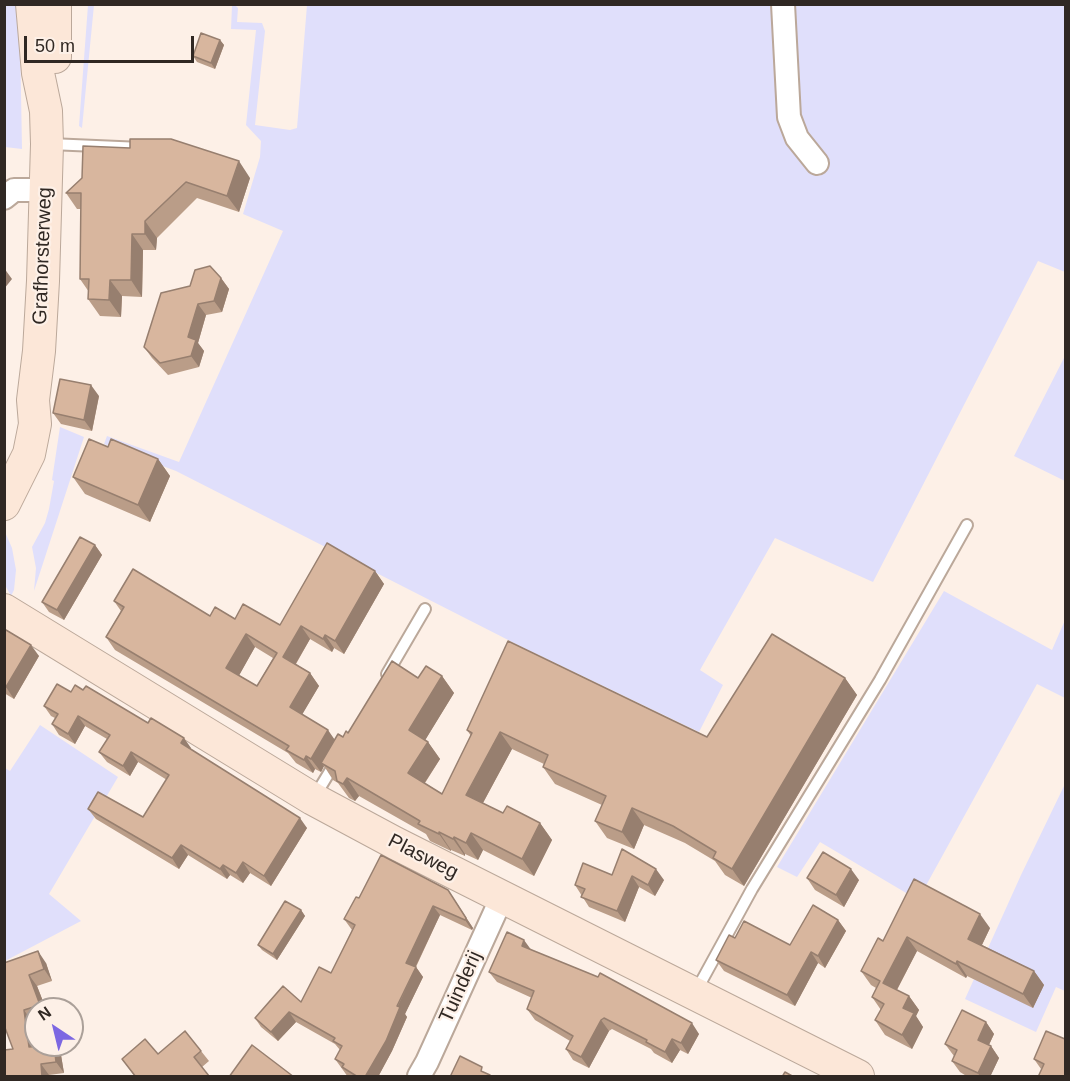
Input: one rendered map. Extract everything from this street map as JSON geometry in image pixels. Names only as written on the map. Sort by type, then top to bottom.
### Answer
[{"type":"street","name":"Grafhorsterweg","points":[[4,504],[22,471],[33,439],[36,416],[33,400],[40,339],[47,144],[46,111],[38,73],[32,4]]},
{"type":"street","name":"Grafhorsterweg","points":[[46,111],[55,66],[55,4]]},
{"type":"street","points":[[783,4],[789,117],[797,138],[817,163]]},
{"type":"street","points":[[4,198],[14,190],[46,190]]},
{"type":"street","name":"Grafhorsterweg","points":[[4,466],[33,400]]},
{"type":"street","name":"Plasweg","points":[[4,610],[314,799],[395,843],[858,1077]]},
{"type":"street","name":"Tuinderij","points":[[418,1077],[427,1062],[502,897]]},
{"type":"lane","points":[[47,144],[155,148]]},
{"type":"lane","points":[[695,993],[753,889],[880,680],[967,525]]},
{"type":"lane","points":[[378,689],[425,609]]},
{"type":"lane","points":[[314,799],[343,749]]},
{"type":"shaded area","points":[[4,5],[25,5],[20,35],[22,149],[5,147]]},
{"type":"shaded area","points":[[88,5],[94,5],[82,128],[79,126]]},
{"type":"shaded area","points":[[196,5],[235,5],[238,8],[237,22],[262,23],[265,31],[255,125],[290,130],[297,128],[307,5],[776,5],[782,108],[788,136],[795,150],[807,165],[820,176],[827,163],[812,149],[798,123],[794,99],[789,5],[1065,5],[1065,272],[1038,261],[873,582],[775,538],[700,670],[723,685],[699,732],[520,646],[176,471],[104,444],[107,436],[179,462],[283,231],[243,214],[260,157],[261,141],[246,125],[256,30],[231,29],[232,6]]},
{"type":"shaded area","points":[[1065,356],[1065,481],[1014,456]]},
{"type":"shaded area","points":[[60,427],[84,437],[34,591],[36,568],[32,547],[45,523],[49,509]]},
{"type":"shaded area","points":[[5,532],[12,548],[16,570],[14,590],[11,596],[5,585]]},
{"type":"shaded area","points":[[944,591],[1052,650],[1065,620],[1065,698],[1037,684],[918,900],[820,842],[797,877],[777,867]]},
{"type":"shaded area","points":[[40,725],[118,777],[49,894],[81,921],[5,961],[5,768],[10,771]]},
{"type":"shaded area","points":[[1065,784],[1065,991],[1056,987],[1036,1032],[965,999]]},
{"type":"building","points":[[201,33],[220,40],[211,63],[193,56]]},
{"type":"building","points":[[130,139],[171,139],[239,161],[227,196],[186,182],[145,221],[145,234],[132,234],[131,280],[110,280],[109,300],[88,299],[89,279],[80,279],[81,193],[66,193],[82,178],[83,146],[130,148]]},
{"type":"building","points":[[210,266],[221,278],[214,301],[198,304],[188,337],[196,340],[191,356],[160,363],[144,347],[161,293],[190,286],[195,270]]},
{"type":"building","points":[[60,379],[91,385],[84,420],[53,413]]},
{"type":"building","points":[[89,439],[108,447],[111,439],[158,459],[138,505],[73,477]]},
{"type":"building","points":[[80,537],[95,545],[57,610],[42,602]]},
{"type":"building","points":[[327,543],[375,571],[335,641],[325,635],[323,639],[301,626],[283,657],[310,673],[290,707],[328,730],[311,759],[306,756],[304,760],[286,750],[289,746],[106,637],[124,607],[114,601],[133,569],[210,616],[215,607],[235,619],[243,604],[280,625]],"holes":[[[246,634],[277,653],[257,686],[226,668]]]},
{"type":"building","points":[[6,630],[31,645],[4,687],[4,632]]},
{"type":"building","points":[[772,634],[845,678],[732,869],[713,858],[716,852],[673,826],[632,808],[622,832],[595,821],[606,796],[543,767],[548,755],[500,732],[466,795],[503,813],[507,806],[540,823],[522,859],[471,833],[466,843],[418,824],[420,821],[347,778],[343,784],[337,781],[335,771],[321,763],[338,734],[343,737],[346,731],[348,733],[392,661],[418,678],[426,666],[442,676],[409,730],[428,742],[408,773],[442,794],[472,733],[467,730],[508,641],[707,737]]},
{"type":"building","points":[[57,684],[71,692],[75,685],[83,690],[86,686],[148,723],[151,718],[184,738],[181,743],[300,818],[264,876],[243,862],[236,873],[223,865],[220,869],[181,845],[172,858],[88,809],[98,792],[143,817],[169,775],[131,752],[123,766],[99,752],[110,735],[78,716],[68,734],[52,724],[58,714],[44,706]]},
{"type":"building","points":[[622,849],[656,869],[648,885],[632,876],[617,911],[581,897],[585,889],[575,885],[583,863],[612,875]]},
{"type":"building","points":[[823,852],[851,869],[836,895],[807,878]]},
{"type":"building","points":[[381,855],[448,890],[466,918],[465,920],[433,906],[406,963],[416,967],[397,1006],[400,1007],[386,1041],[365,1077],[358,1077],[342,1067],[344,1064],[335,1059],[342,1046],[333,1041],[335,1038],[289,1012],[271,1032],[255,1018],[283,986],[301,1002],[319,967],[331,973],[355,925],[344,919],[356,897],[359,898]]},
{"type":"building","points":[[914,879],[980,914],[968,939],[1034,971],[1023,994],[957,961],[956,964],[907,937],[883,983],[909,996],[903,1008],[914,1013],[902,1035],[875,1020],[884,1004],[872,997],[880,981],[861,971],[878,938],[883,941]]},
{"type":"building","points":[[285,901],[301,910],[273,954],[258,945]]},
{"type":"building","points":[[813,905],[838,920],[818,956],[811,952],[787,995],[716,960],[729,935],[735,938],[744,921],[790,945]]},
{"type":"building","points":[[507,932],[524,940],[522,946],[598,977],[600,973],[692,1023],[681,1043],[672,1039],[665,1052],[604,1018],[581,1057],[566,1049],[573,1036],[527,1009],[534,991],[489,972]]},
{"type":"building","points":[[38,951],[44,969],[29,975],[37,997],[24,997],[24,1057],[55,1057],[56,1062],[41,1064],[42,1077],[4,1077],[4,1050],[13,1049],[4,1025],[4,963]]},
{"type":"building","points":[[962,1010],[986,1022],[978,1040],[991,1046],[978,1073],[952,1061],[957,1050],[945,1044]]},
{"type":"building","points":[[185,1031],[201,1051],[194,1057],[209,1077],[136,1077],[122,1059],[145,1039],[158,1054]]},
{"type":"building","points":[[1046,1031],[1065,1039],[1065,1077],[1038,1077],[1044,1064],[1034,1059]]},
{"type":"building","points":[[252,1045],[294,1077],[229,1077]]},
{"type":"building","points":[[460,1056],[482,1067],[481,1071],[490,1077],[450,1077]]},
{"type":"building","points":[[785,1072],[794,1077],[782,1077]]}]
